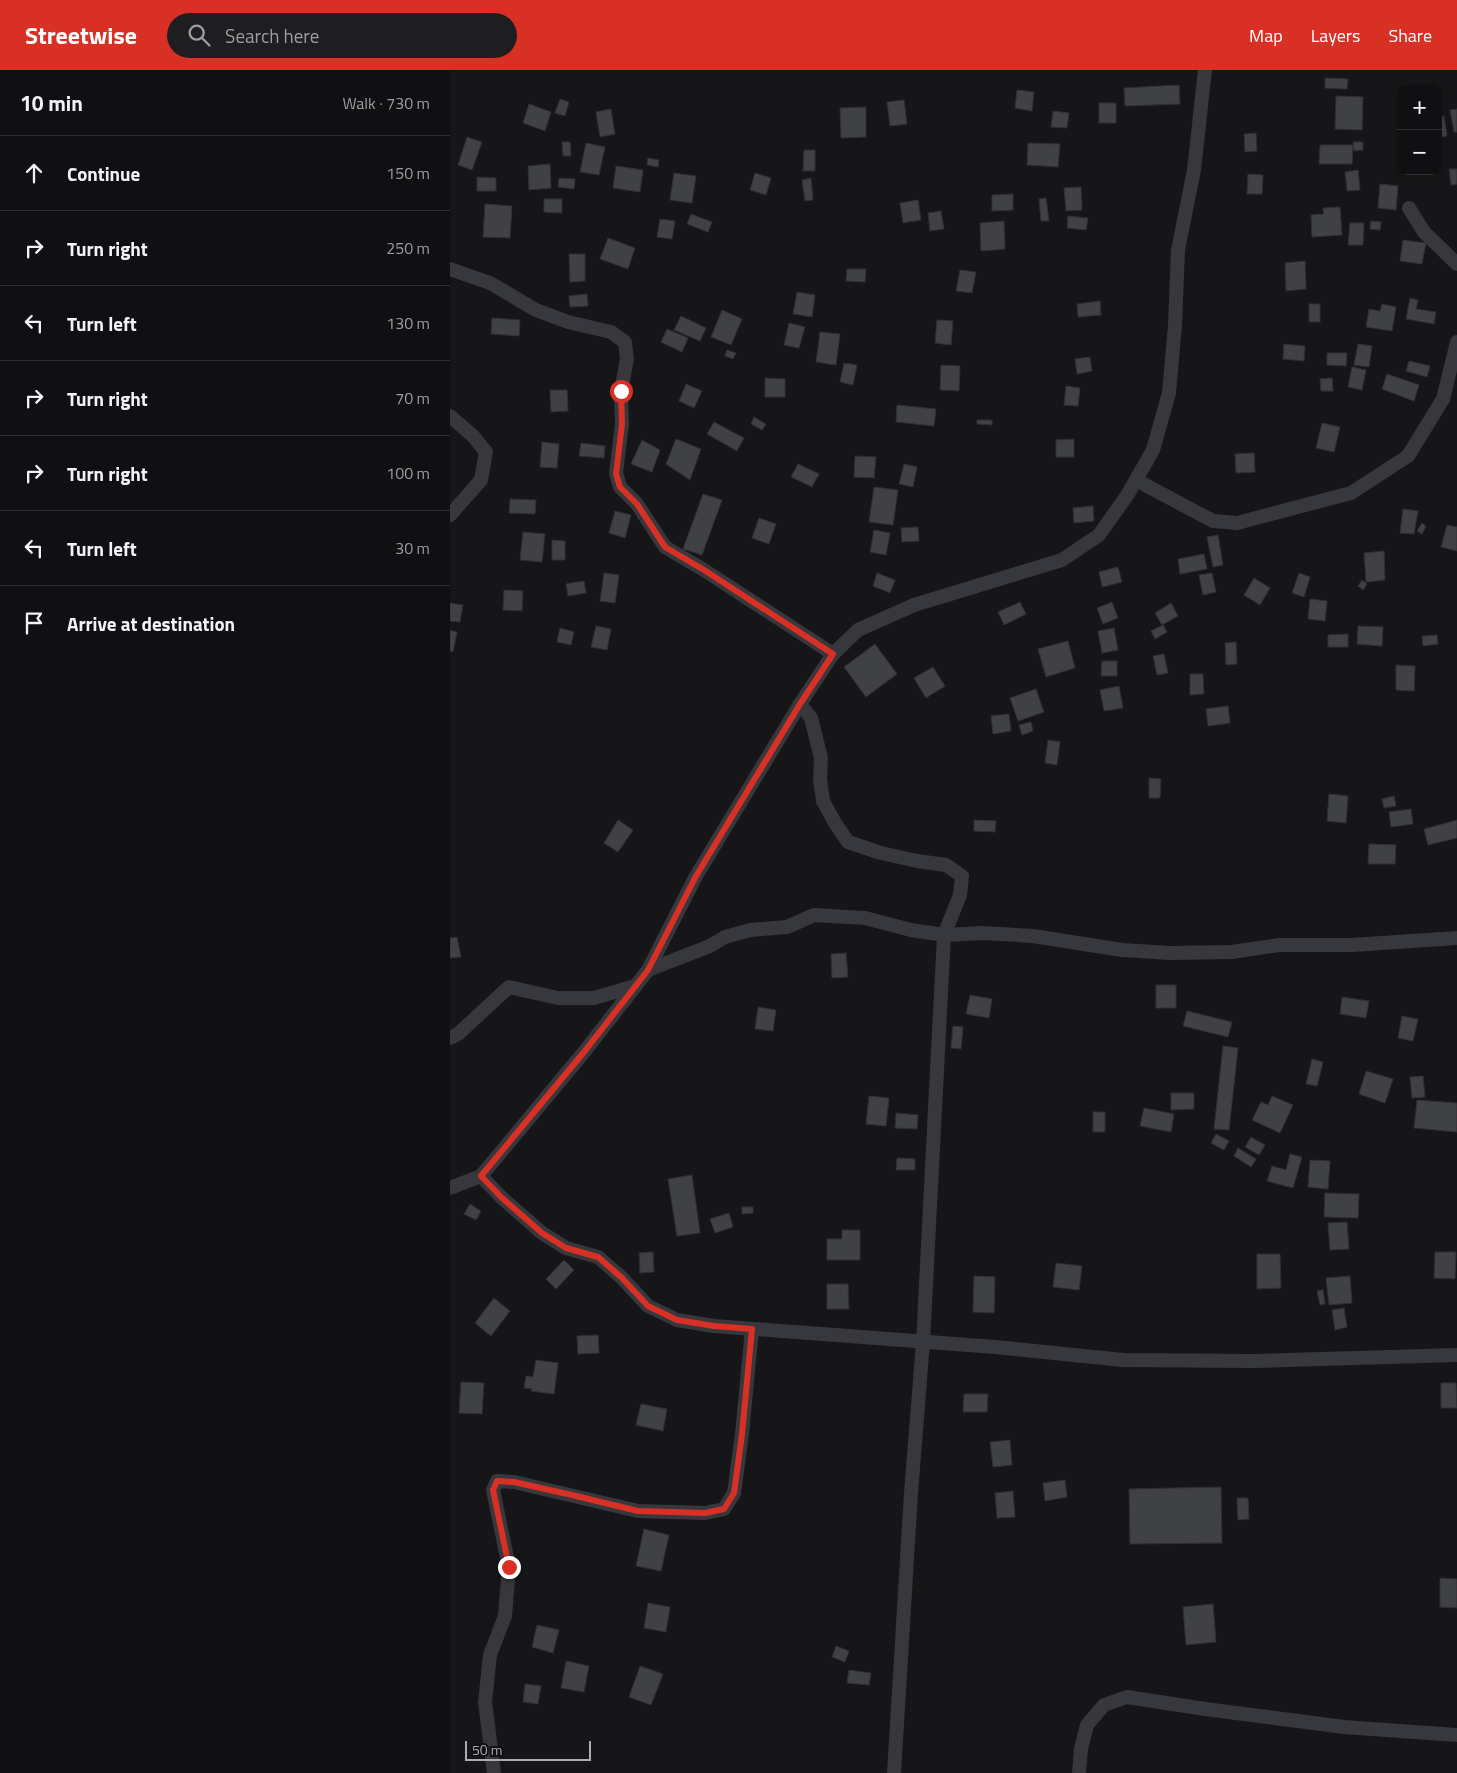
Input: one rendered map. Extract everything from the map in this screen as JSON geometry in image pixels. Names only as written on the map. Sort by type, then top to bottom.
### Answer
[{"type":"street","points":[[450,1188],[481,1176],[584,1052],[648,970],[696,876],[800,704],[833,654],[858,630],[914,605],[1062,560],[1099,535],[1128,494],[1153,450],[1169,393],[1175,325],[1178,250],[1194,170],[1205,70]]},
{"type":"street","points":[[1409,208],[1424,232],[1457,264]]},
{"type":"street","points":[[450,269],[490,283],[536,310],[568,322],[611,332],[625,342],[627,359],[621,391],[622,424],[616,474],[620,487],[637,504],[665,547],[704,570],[833,654]]},
{"type":"street","points":[[1136,480],[1213,521],[1237,523],[1351,493],[1408,456],[1443,399],[1457,342]]},
{"type":"street","points":[[450,416],[473,436],[486,452],[481,480],[450,515]]},
{"type":"street","points":[[800,704],[811,718],[821,758],[820,779],[823,801],[848,842],[881,853],[946,865],[962,876],[960,895],[944,936],[924,1342],[911,1493],[894,1773]]},
{"type":"street","points":[[648,970],[703,949],[725,937],[750,930],[786,927],[814,915],[865,918],[944,936],[983,933],[1033,936],[1122,950],[1170,953],[1232,952],[1279,945],[1352,945],[1457,938]]},
{"type":"street","points":[[450,1038],[458,1034],[509,987],[558,998],[594,998],[636,986]]},
{"type":"street","points":[[481,1176],[502,1198],[542,1233],[566,1248],[598,1257],[622,1278],[648,1306],[677,1320],[714,1326],[863,1336],[1123,1360],[1255,1361],[1457,1356]]},
{"type":"street","points":[[494,1773],[485,1702],[490,1655],[505,1616],[509,1567],[493,1490],[497,1481],[514,1482],[638,1511],[705,1513],[724,1509],[734,1493],[742,1434],[752,1329]]},
{"type":"street","points":[[1079,1773],[1087,1725],[1104,1706],[1127,1697],[1344,1727],[1457,1735]]},
{"type":"building","points":[[1325,78],[1348,79],[1347,89],[1325,88]]},
{"type":"building","points":[[1179,85],[1180,104],[1125,106],[1124,88]]},
{"type":"building","points":[[1017,90],[1034,92],[1032,111],[1015,108]]},
{"type":"building","points":[[1336,96],[1363,97],[1362,130],[1335,129]]},
{"type":"building","points":[[560,99],[569,102],[565,116],[555,113]]},
{"type":"building","points":[[904,100],[907,124],[890,126],[887,102]]},
{"type":"building","points":[[1099,103],[1116,103],[1116,123],[1099,123]]},
{"type":"building","points":[[529,104],[551,112],[545,131],[523,123]]},
{"type":"building","points":[[866,107],[866,137],[841,138],[840,108]]},
{"type":"building","points":[[611,109],[615,134],[600,137],[596,112]]},
{"type":"building","points":[[1457,109],[1457,132],[1454,132],[1450,110]]},
{"type":"building","points":[[1053,111],[1069,113],[1067,128],[1051,127]]},
{"type":"building","points":[[1442,116],[1444,116],[1447,136],[1442,137],[1442,130]]},
{"type":"building","points":[[1256,133],[1257,151],[1245,152],[1244,134]]},
{"type":"building","points":[[467,137],[482,142],[472,170],[458,165]]},
{"type":"building","points":[[562,142],[570,142],[571,156],[563,156]]},
{"type":"building","points":[[1353,142],[1363,142],[1363,150],[1354,151]]},
{"type":"building","points":[[586,143],[605,147],[599,175],[580,172]]},
{"type":"building","points":[[1028,143],[1060,144],[1058,167],[1027,165]]},
{"type":"building","points":[[1320,145],[1353,145],[1352,164],[1319,164]]},
{"type":"building","points":[[804,150],[815,150],[815,171],[803,171]]},
{"type":"building","points":[[648,158],[659,160],[658,167],[647,165]]},
{"type":"building","points":[[550,164],[551,188],[529,190],[528,166]]},
{"type":"building","points":[[616,166],[643,170],[640,192],[613,188]]},
{"type":"building","points":[[1449,169],[1457,169],[1457,184],[1451,185]]},
{"type":"building","points":[[1358,170],[1360,190],[1347,191],[1345,172]]},
{"type":"building","points":[[674,173],[696,176],[692,203],[670,200]]},
{"type":"building","points":[[755,173],[771,178],[766,195],[750,190]]},
{"type":"building","points":[[1248,174],[1263,175],[1262,194],[1247,194]]},
{"type":"building","points":[[477,177],[496,178],[496,191],[477,191]]},
{"type":"building","points":[[559,178],[575,179],[574,189],[558,187]]},
{"type":"building","points":[[811,178],[813,200],[805,201],[802,180]]},
{"type":"building","points":[[1380,184],[1398,186],[1396,210],[1378,208]]},
{"type":"building","points":[[1081,187],[1082,210],[1066,211],[1064,188]]},
{"type":"building","points":[[1013,194],[1013,210],[992,211],[992,195]]},
{"type":"building","points":[[1046,198],[1049,221],[1041,221],[1039,199]]},
{"type":"building","points":[[544,199],[562,199],[562,213],[544,212]]},
{"type":"building","points":[[918,200],[921,220],[903,223],[900,203]]},
{"type":"building","points":[[485,204],[512,206],[510,238],[483,237]]},
{"type":"building","points":[[1340,207],[1342,235],[1312,237],[1311,215],[1324,214],[1323,208]]},
{"type":"building","points":[[941,211],[944,229],[930,231],[928,213]]},
{"type":"building","points":[[691,214],[712,222],[708,232],[687,224]]},
{"type":"building","points":[[1068,216],[1088,218],[1086,230],[1067,228]]},
{"type":"building","points":[[660,219],[675,221],[672,239],[657,237]]},
{"type":"building","points":[[1004,221],[1005,249],[981,251],[980,223]]},
{"type":"building","points":[[1371,221],[1381,222],[1380,230],[1370,229]]},
{"type":"building","points":[[1350,223],[1364,223],[1363,245],[1348,245]]},
{"type":"building","points":[[608,238],[635,248],[628,269],[600,259]]},
{"type":"building","points":[[1403,240],[1426,243],[1422,264],[1400,261]]},
{"type":"building","points":[[569,254],[585,254],[585,281],[570,282]]},
{"type":"building","points":[[1305,261],[1306,289],[1286,291],[1285,263]]},
{"type":"building","points":[[847,269],[866,269],[865,282],[846,281]]},
{"type":"building","points":[[960,270],[976,272],[972,293],[956,291]]},
{"type":"building","points":[[797,292],[815,295],[812,317],[793,314]]},
{"type":"building","points":[[587,294],[588,306],[570,307],[569,296]]},
{"type":"building","points":[[1410,298],[1418,300],[1416,309],[1436,312],[1434,324],[1406,319]]},
{"type":"building","points":[[1100,301],[1101,315],[1078,317],[1077,304]]},
{"type":"building","points":[[1309,304],[1320,304],[1320,322],[1309,322]]},
{"type":"building","points":[[1382,304],[1396,307],[1392,331],[1366,327],[1369,309],[1380,311]]},
{"type":"building","points":[[722,310],[742,319],[731,345],[711,337]]},
{"type":"building","points":[[681,316],[706,328],[700,341],[674,330]]},
{"type":"building","points":[[492,318],[520,320],[519,336],[491,334]]},
{"type":"building","points":[[937,320],[953,321],[951,345],[935,343]]},
{"type":"building","points":[[789,323],[805,327],[799,348],[784,345]]},
{"type":"building","points":[[667,329],[688,338],[682,352],[661,342]]},
{"type":"building","points":[[820,332],[840,334],[836,365],[816,362]]},
{"type":"building","points":[[1284,344],[1305,346],[1304,361],[1283,359]]},
{"type":"building","points":[[1358,344],[1372,346],[1369,367],[1354,365]]},
{"type":"building","points":[[727,350],[736,353],[733,359],[725,356]]},
{"type":"building","points":[[1327,353],[1347,353],[1346,366],[1327,365]]},
{"type":"building","points":[[1090,357],[1092,371],[1077,374],[1075,359]]},
{"type":"building","points":[[1409,361],[1430,366],[1427,377],[1406,371]]},
{"type":"building","points":[[844,363],[857,365],[853,385],[840,382]]},
{"type":"building","points":[[941,365],[960,366],[959,391],[940,390]]},
{"type":"building","points":[[1352,367],[1366,370],[1362,390],[1348,387]]},
{"type":"building","points":[[1387,374],[1419,385],[1414,401],[1382,389]]},
{"type":"building","points":[[765,378],[785,379],[785,397],[765,397]]},
{"type":"building","points":[[1332,378],[1333,391],[1321,391],[1320,379]]},
{"type":"building","points":[[686,384],[702,391],[694,408],[679,401]]},
{"type":"building","points":[[1066,386],[1080,388],[1078,406],[1064,405]]},
{"type":"building","points":[[550,390],[567,390],[568,411],[551,412]]},
{"type":"building","points":[[897,405],[936,409],[934,426],[896,422]]},
{"type":"building","points":[[754,417],[766,424],[762,430],[751,424]]},
{"type":"building","points":[[977,420],[992,420],[992,425],[977,424]]},
{"type":"building","points":[[714,422],[744,438],[737,451],[707,434]]},
{"type":"building","points":[[1322,423],[1340,427],[1334,452],[1316,448]]},
{"type":"building","points":[[676,439],[701,449],[690,480],[666,464]]},
{"type":"building","points":[[1074,439],[1074,457],[1056,457],[1056,440]]},
{"type":"building","points":[[642,440],[660,450],[652,472],[631,464]]},
{"type":"building","points":[[542,442],[559,444],[557,468],[540,467]]},
{"type":"building","points":[[581,443],[605,446],[604,458],[579,456]]},
{"type":"building","points":[[1254,453],[1255,472],[1236,473],[1235,454]]},
{"type":"building","points":[[855,456],[876,457],[874,478],[854,477]]},
{"type":"building","points":[[798,464],[819,474],[812,487],[791,477]]},
{"type":"building","points":[[904,464],[917,467],[913,487],[899,484]]},
{"type":"building","points":[[874,487],[898,490],[893,525],[869,522]]},
{"type":"building","points":[[703,494],[722,500],[702,555],[683,549]]},
{"type":"building","points":[[510,499],[536,500],[535,514],[509,513]]},
{"type":"building","points":[[1093,506],[1094,521],[1074,523],[1073,508]]},
{"type":"building","points":[[1403,509],[1418,511],[1414,534],[1400,533]]},
{"type":"building","points":[[615,511],[631,515],[625,538],[609,533]]},
{"type":"building","points":[[759,518],[776,524],[769,544],[752,538]]},
{"type":"building","points":[[1422,523],[1426,526],[1422,534],[1417,531]]},
{"type":"building","points":[[1447,525],[1457,527],[1457,551],[1441,547]]},
{"type":"building","points":[[918,527],[919,541],[902,542],[901,528]]},
{"type":"building","points":[[874,530],[890,533],[886,555],[870,552]]},
{"type":"building","points":[[523,532],[545,534],[542,562],[520,560]]},
{"type":"building","points":[[1218,535],[1223,565],[1213,567],[1207,537]]},
{"type":"building","points":[[552,540],[565,541],[565,560],[552,560]]},
{"type":"building","points":[[1384,551],[1385,580],[1366,582],[1364,553]]},
{"type":"building","points":[[1204,554],[1207,569],[1180,574],[1178,559]]},
{"type":"building","points":[[1118,567],[1122,582],[1102,587],[1099,572]]},
{"type":"building","points":[[604,573],[619,575],[615,603],[600,601]]},
{"type":"building","points":[[877,573],[895,580],[890,593],[873,586]]},
{"type":"building","points":[[1212,573],[1216,592],[1203,595],[1199,575]]},
{"type":"building","points":[[1299,573],[1310,577],[1304,597],[1292,593]]},
{"type":"building","points":[[1254,578],[1270,588],[1260,605],[1244,595]]},
{"type":"building","points":[[1362,580],[1367,584],[1363,590],[1358,586]]},
{"type":"building","points":[[584,581],[586,593],[568,596],[566,584]]},
{"type":"building","points":[[504,590],[523,591],[522,611],[503,610]]},
{"type":"building","points":[[1310,599],[1327,601],[1325,621],[1308,619]]},
{"type":"building","points":[[1020,602],[1026,614],[1004,625],[998,612]]},
{"type":"building","points":[[1112,602],[1118,618],[1103,624],[1097,608]]},
{"type":"building","points":[[450,603],[463,605],[460,622],[450,621]]},
{"type":"building","points":[[1171,603],[1178,616],[1162,625],[1155,613]]},
{"type":"building","points":[[1163,625],[1167,632],[1155,639],[1151,631]]},
{"type":"building","points":[[596,626],[611,629],[607,650],[591,647]]},
{"type":"building","points":[[1358,626],[1383,627],[1382,646],[1357,644]]},
{"type":"building","points":[[560,628],[574,632],[571,645],[557,642]]},
{"type":"building","points":[[1114,628],[1118,650],[1102,653],[1098,631]]},
{"type":"building","points":[[450,630],[457,632],[453,652],[450,651]]},
{"type":"building","points":[[1348,634],[1348,647],[1328,647],[1328,635]]},
{"type":"building","points":[[1437,635],[1438,644],[1423,646],[1422,636]]},
{"type":"building","points":[[1068,641],[1075,668],[1046,677],[1038,649]]},
{"type":"building","points":[[1236,642],[1237,664],[1226,665],[1225,643]]},
{"type":"building","points":[[875,644],[897,674],[866,697],[844,667]]},
{"type":"building","points":[[1164,654],[1168,673],[1157,675],[1153,656]]},
{"type":"building","points":[[1102,661],[1117,661],[1117,676],[1101,676]]},
{"type":"building","points":[[1396,665],[1415,666],[1414,691],[1396,690]]},
{"type":"building","points":[[933,667],[945,686],[926,698],[914,678]]},
{"type":"building","points":[[1190,674],[1203,674],[1204,694],[1190,695]]},
{"type":"building","points":[[1119,686],[1123,708],[1104,711],[1100,690]]},
{"type":"building","points":[[1036,689],[1044,712],[1018,721],[1010,698]]},
{"type":"building","points":[[1228,706],[1230,723],[1208,726],[1206,709]]},
{"type":"building","points":[[1009,714],[1011,731],[993,734],[991,716]]},
{"type":"building","points":[[1031,722],[1033,731],[1022,735],[1019,725]]},
{"type":"building","points":[[1048,740],[1060,742],[1057,765],[1045,763]]},
{"type":"building","points":[[1149,778],[1161,779],[1160,798],[1149,798]]},
{"type":"building","points":[[1329,794],[1348,796],[1346,823],[1327,821]]},
{"type":"building","points":[[1394,796],[1396,806],[1384,808],[1382,799]]},
{"type":"building","points":[[1411,809],[1413,824],[1391,827],[1389,812]]},
{"type":"building","points":[[618,820],[633,830],[618,852],[604,843]]},
{"type":"building","points":[[974,820],[996,821],[995,832],[974,831]]},
{"type":"building","points":[[1457,820],[1457,838],[1428,845],[1424,829]]},
{"type":"building","points":[[1369,844],[1396,845],[1395,864],[1368,864]]},
{"type":"building","points":[[457,937],[461,957],[450,958],[450,938]]},
{"type":"building","points":[[846,953],[848,977],[832,978],[831,954]]},
{"type":"building","points":[[1156,985],[1176,985],[1176,1008],[1156,1008]]},
{"type":"building","points":[[970,995],[992,999],[989,1018],[966,1014]]},
{"type":"building","points":[[1342,997],[1369,1001],[1366,1018],[1340,1014]]},
{"type":"building","points":[[758,1007],[776,1010],[773,1031],[755,1029]]},
{"type":"building","points":[[1187,1011],[1232,1022],[1228,1037],[1183,1026]]},
{"type":"building","points":[[1402,1016],[1418,1019],[1413,1041],[1398,1038]]},
{"type":"building","points":[[953,1026],[963,1027],[961,1049],[951,1048]]},
{"type":"building","points":[[1223,1046],[1238,1048],[1229,1130],[1214,1129]]},
{"type":"building","points":[[1312,1059],[1323,1062],[1317,1086],[1306,1084]]},
{"type":"building","points":[[1366,1071],[1393,1079],[1385,1103],[1359,1094]]},
{"type":"building","points":[[1423,1076],[1425,1097],[1412,1098],[1410,1077]]},
{"type":"building","points":[[1171,1093],[1194,1093],[1194,1109],[1171,1110]]},
{"type":"building","points":[[869,1096],[889,1098],[886,1126],[866,1124]]},
{"type":"building","points":[[1272,1096],[1293,1105],[1280,1133],[1252,1120],[1261,1102],[1268,1105]]},
{"type":"building","points":[[1417,1100],[1457,1103],[1457,1132],[1414,1128]]},
{"type":"building","points":[[1144,1108],[1174,1114],[1171,1132],[1140,1126]]},
{"type":"building","points":[[1093,1112],[1105,1112],[1105,1132],[1093,1132]]},
{"type":"building","points":[[896,1113],[918,1115],[917,1129],[895,1128]]},
{"type":"building","points":[[1216,1134],[1229,1141],[1224,1150],[1211,1143]]},
{"type":"building","points":[[1251,1137],[1265,1145],[1259,1155],[1245,1147]]},
{"type":"building","points":[[1238,1148],[1256,1159],[1251,1167],[1234,1156]]},
{"type":"building","points":[[1290,1154],[1302,1157],[1293,1188],[1267,1181],[1272,1166],[1286,1170]]},
{"type":"building","points":[[897,1158],[915,1159],[915,1170],[896,1170]]},
{"type":"building","points":[[1310,1160],[1330,1161],[1328,1189],[1308,1187]]},
{"type":"building","points":[[692,1175],[700,1233],[677,1236],[668,1179]]},
{"type":"building","points":[[1325,1193],[1359,1194],[1358,1218],[1324,1217]]},
{"type":"building","points":[[470,1204],[481,1211],[476,1220],[464,1214]]},
{"type":"building","points":[[742,1207],[753,1207],[753,1213],[742,1214]]},
{"type":"building","points":[[729,1213],[733,1227],[715,1233],[710,1219]]},
{"type":"building","points":[[1347,1222],[1349,1249],[1330,1250],[1328,1223]]},
{"type":"building","points":[[842,1230],[860,1230],[860,1260],[827,1260],[827,1239],[842,1239]]},
{"type":"building","points":[[653,1252],[654,1272],[640,1273],[639,1253]]},
{"type":"building","points":[[1435,1252],[1456,1252],[1455,1279],[1434,1278]]},
{"type":"building","points":[[1257,1254],[1280,1254],[1281,1288],[1257,1289]]},
{"type":"building","points":[[564,1260],[574,1270],[556,1289],[546,1279]]},
{"type":"building","points":[[1056,1263],[1082,1266],[1079,1290],[1053,1287]]},
{"type":"building","points":[[974,1276],[995,1277],[994,1313],[973,1312]]},
{"type":"building","points":[[1350,1276],[1352,1303],[1329,1305],[1326,1278]]},
{"type":"building","points":[[827,1284],[848,1284],[849,1309],[827,1309]]},
{"type":"building","points":[[1323,1290],[1325,1304],[1320,1305],[1317,1291]]},
{"type":"building","points":[[494,1298],[510,1311],[491,1336],[475,1323]]},
{"type":"building","points":[[1344,1308],[1347,1327],[1335,1330],[1332,1310]]},
{"type":"building","points":[[598,1335],[599,1353],[578,1354],[577,1336]]},
{"type":"building","points":[[536,1360],[558,1363],[554,1394],[531,1391],[532,1389],[524,1388],[526,1376],[533,1377]]},
{"type":"building","points":[[461,1382],[484,1383],[482,1414],[459,1413]]},
{"type":"building","points":[[1441,1383],[1456,1383],[1457,1408],[1441,1408]]},
{"type":"building","points":[[964,1394],[988,1394],[987,1412],[963,1412]]},
{"type":"building","points":[[641,1404],[667,1409],[663,1431],[636,1425]]},
{"type":"building","points":[[1010,1440],[1012,1465],[993,1467],[990,1442]]},
{"type":"building","points":[[1065,1480],[1067,1497],[1045,1501],[1043,1483]]},
{"type":"building","points":[[1221,1487],[1222,1543],[1130,1544],[1129,1489]]},
{"type":"building","points":[[1013,1491],[1015,1517],[997,1518],[995,1493]]},
{"type":"building","points":[[1237,1498],[1248,1498],[1249,1519],[1238,1520]]},
{"type":"building","points":[[644,1529],[669,1535],[661,1571],[636,1566]]},
{"type":"building","points":[[1440,1578],[1457,1579],[1457,1608],[1440,1607]]},
{"type":"building","points":[[648,1603],[670,1607],[666,1632],[644,1628]]},
{"type":"building","points":[[1213,1604],[1216,1642],[1186,1645],[1183,1607]]},
{"type":"building","points":[[537,1625],[559,1630],[553,1653],[532,1647]]},
{"type":"building","points":[[836,1646],[849,1651],[845,1662],[832,1657]]},
{"type":"building","points":[[566,1661],[589,1666],[584,1692],[561,1688]]},
{"type":"building","points":[[640,1666],[663,1674],[651,1705],[629,1697]]},
{"type":"building","points":[[849,1670],[871,1673],[869,1685],[847,1683]]},
{"type":"building","points":[[525,1684],[541,1686],[538,1704],[523,1702]]},
{"type":"route","points":[[509,1567],[498,1522],[493,1490],[497,1481],[514,1482],[638,1511],[705,1513],[724,1509],[734,1493],[742,1434],[752,1329],[714,1326],[677,1320],[648,1306],[622,1278],[598,1257],[566,1248],[542,1233],[502,1198],[481,1176],[584,1052],[648,970],[696,876],[800,704],[833,654],[704,570],[665,547],[637,504],[620,487],[616,474],[622,424],[621,391]]}]
